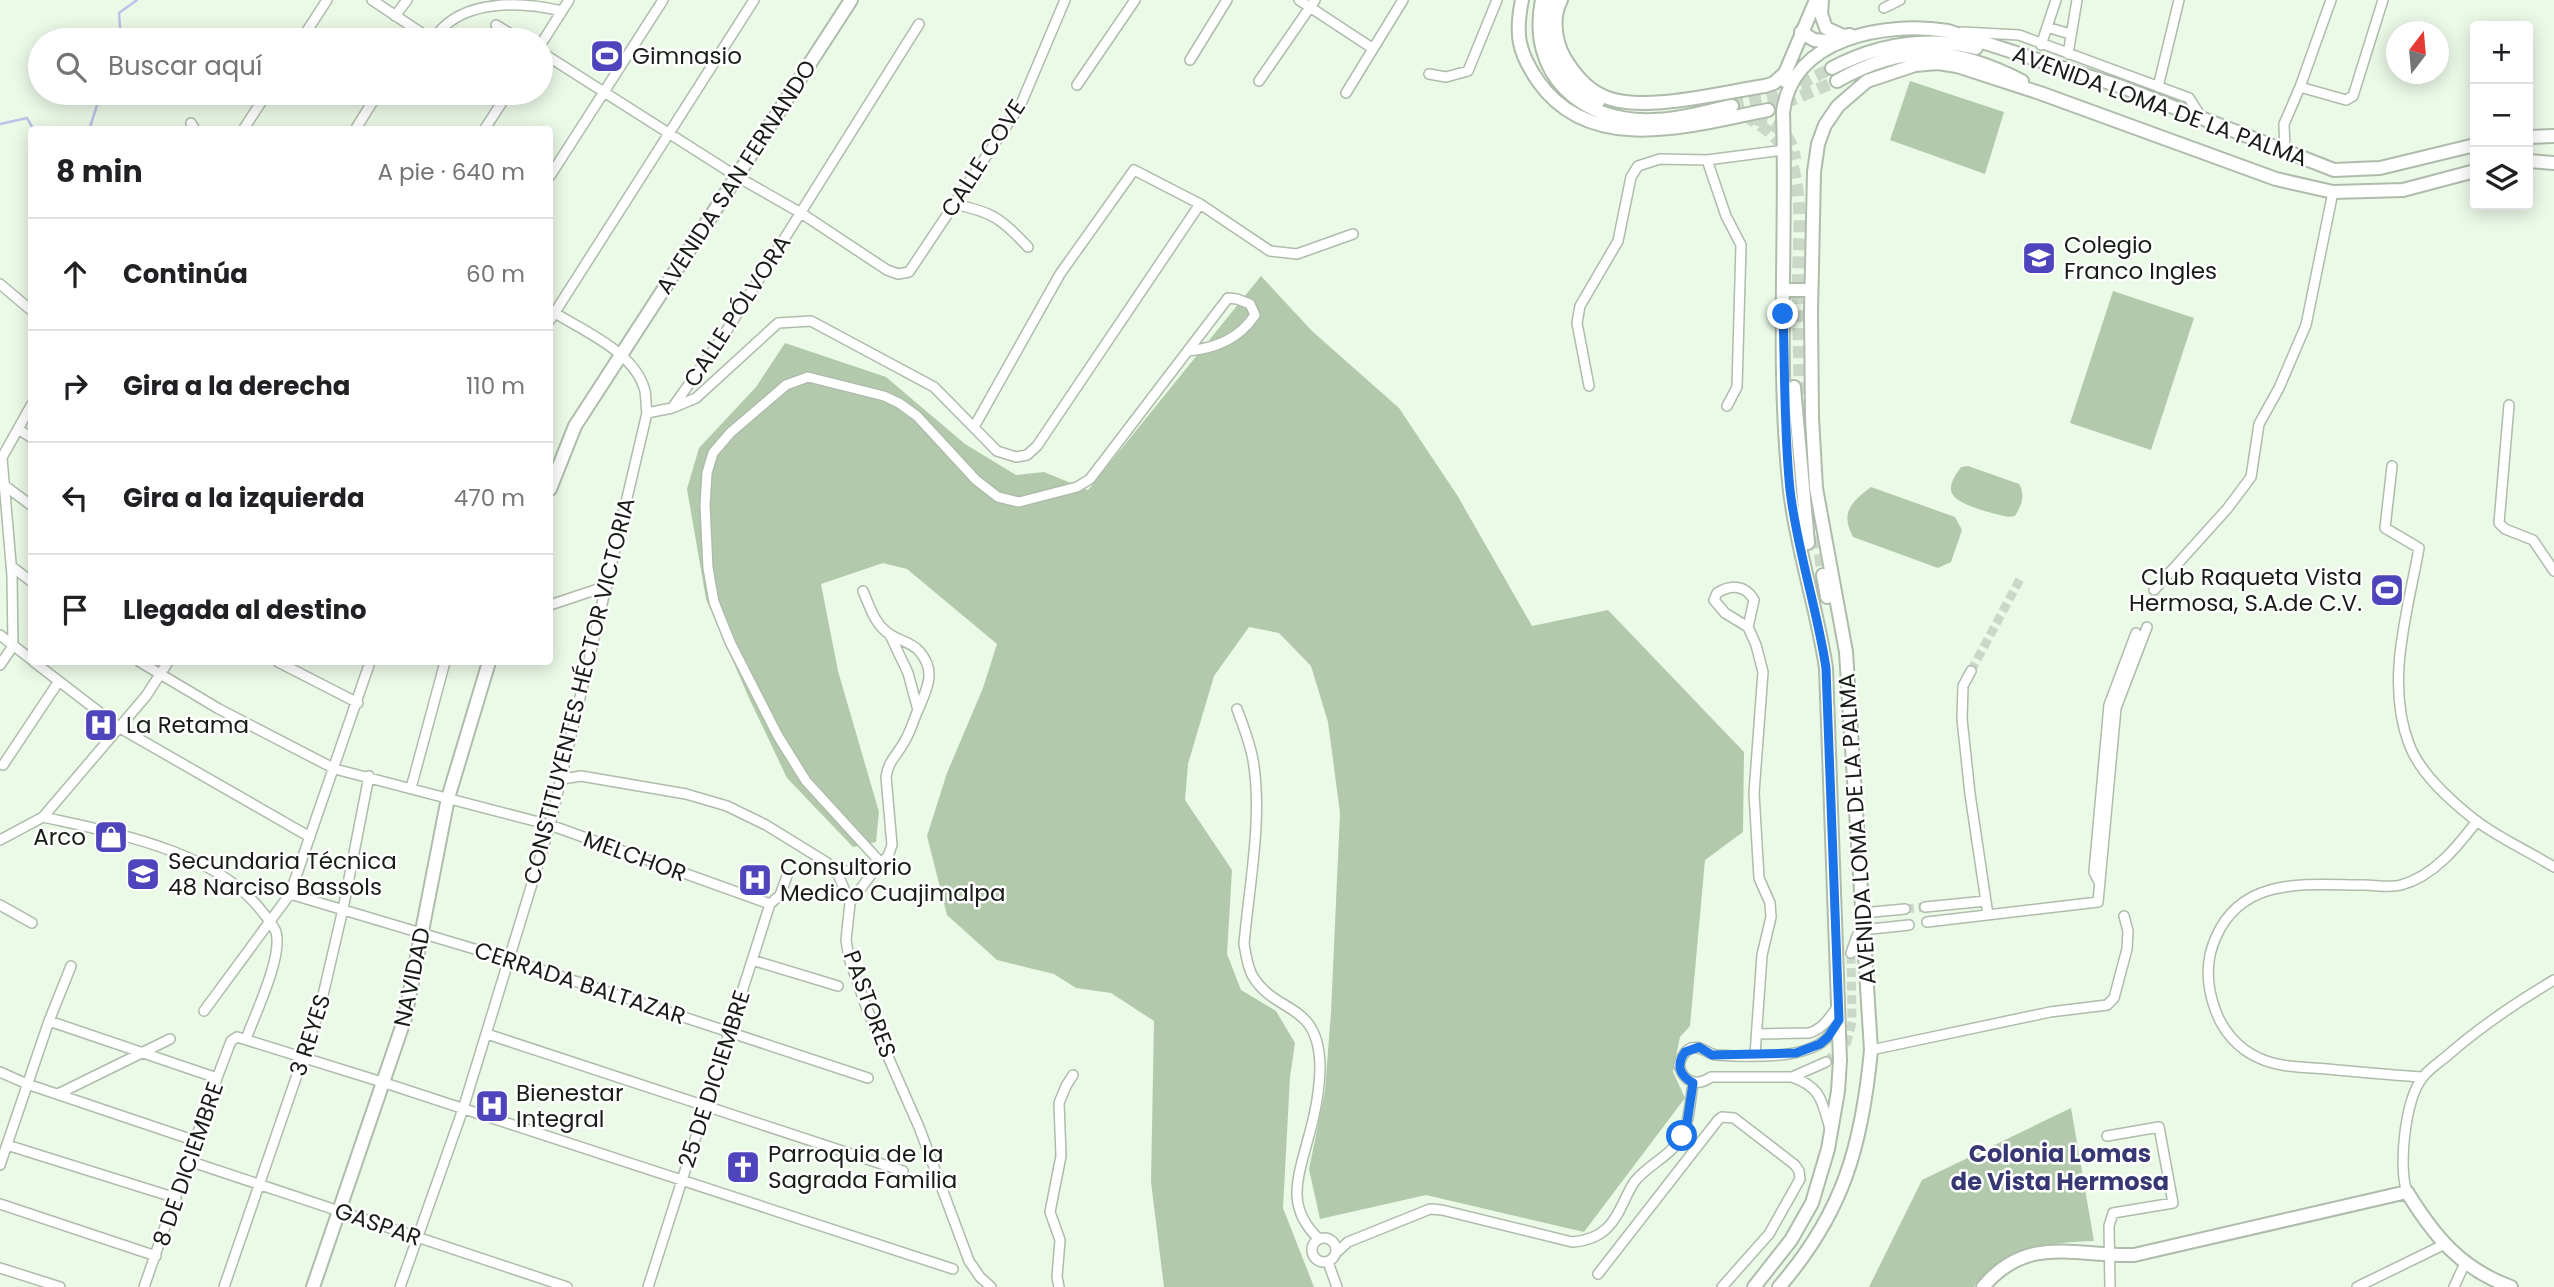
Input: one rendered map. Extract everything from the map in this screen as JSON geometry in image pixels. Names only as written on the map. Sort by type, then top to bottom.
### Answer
[{"type":"main road","name":"AVENIDA SAN FERNANDO","points":[[553,481],[575,426],[620,353],[851,0]]},
{"type":"main road","points":[[1522,0],[1517,29],[1525,62],[1548,96],[1580,118],[1624,130],[1664,130],[1731,112],[1751,118]]},
{"type":"main road","points":[[1542,0],[1538,19],[1540,43],[1551,70],[1577,101],[1606,115],[1654,121],[1768,110]]},
{"type":"main road","points":[[1553,0],[1547,24],[1550,45],[1556,62],[1586,96],[1604,106],[1649,113],[1711,104]]},
{"type":"main road","points":[[1561,0],[1557,8],[1556,29],[1560,50],[1583,83],[1602,96],[1631,104],[1669,101],[1765,86],[1774,83],[1785,73]]},
{"type":"main road","points":[[1784,99],[1785,73],[1816,0]]},
{"type":"main road","points":[[1822,0],[1822,23],[1832,33],[1843,36],[1868,33]]},
{"type":"main road","name":"AVENIDA LOMA DE LA PALMA","points":[[1754,1287],[1791,1240],[1812,1203],[1831,1134],[1840,1060],[1826,668],[1790,492],[1786,418],[1784,99],[1796,77],[1826,49],[1841,41],[1905,27],[1948,31],[2216,122],[2334,170],[2381,168],[2470,146]]},
{"type":"main road","points":[[1801,32],[1814,40],[1841,41]]},
{"type":"main road","points":[[1832,68],[1877,49],[1897,44],[1927,42],[1959,44],[2045,62]]},
{"type":"main road","points":[[1837,81],[1881,61],[1939,52],[1994,67],[2023,81],[2032,90]]},
{"type":"main road","name":"AVENIDA LOMA DE LA PALMA","points":[[1779,1287],[1818,1238],[1849,1171],[1866,1104],[1871,1051],[1846,652],[1815,488],[1811,290],[1814,172],[1818,144],[1825,125],[1838,106],[1867,81],[1887,72],[1938,63],[1957,66],[2032,90],[2200,153],[2276,178],[2333,192],[2403,190],[2470,172]]},
{"type":"main road","points":[[2533,136],[2554,136]]},
{"type":"main road","points":[[2533,161],[2554,163]]},
{"type":"main road","points":[[1784,290],[1811,290]]},
{"type":"main road","points":[[1794,387],[1808,547],[1807,571]]},
{"type":"main road","points":[[1823,575],[1853,745]]},
{"type":"main road","name":"NAVIDAD","points":[[313,1287],[385,1083],[405,1018],[449,798],[488,665]]},
{"type":"main road","points":[[1983,1287],[2007,1267],[2029,1256],[2052,1250],[2076,1250],[2111,1256],[2155,1252],[2407,1192],[2443,1245],[2465,1263],[2511,1287]]},
{"type":"main road","points":[[1770,1267],[1767,1279],[1772,1287]]},
{"type":"street","points":[[309,28],[327,0]]},
{"type":"street","points":[[372,0],[414,28]]},
{"type":"street","points":[[395,16],[407,0]]},
{"type":"street","points":[[441,28],[446,20],[466,6],[498,0],[562,11]]},
{"type":"street","points":[[551,28],[569,0]]},
{"type":"street","points":[[553,171],[663,0]]},
{"type":"street","points":[[553,311],[754,0]]},
{"type":"street","name":"CALLE COVE","points":[[801,213],[887,270],[898,274],[908,272],[1021,103],[1065,0]]},
{"type":"street","points":[[1077,85],[1135,0]]},
{"type":"street","points":[[1190,60],[1227,0]]},
{"type":"street","points":[[1300,0],[1313,4],[1372,48]]},
{"type":"street","points":[[1346,93],[1403,0]]},
{"type":"street","points":[[1429,74],[1446,76],[1468,71],[1497,0]]},
{"type":"street","points":[[1884,8],[1900,0]]},
{"type":"street","points":[[2041,45],[2056,0]]},
{"type":"street","points":[[2067,54],[2077,0]]},
{"type":"street","points":[[2158,87],[2179,0]]},
{"type":"street","points":[[2281,150],[2284,124],[2331,0]]},
{"type":"street","points":[[2300,87],[2346,100],[2353,96],[2383,0]]},
{"type":"street","points":[[1259,81],[1313,4]]},
{"type":"street","name":"CALLE PÓLVORA","points":[[672,408],[722,338],[919,24]]},
{"type":"street","points":[[496,26],[500,28]]},
{"type":"street","points":[[2047,27],[2070,34]]},
{"type":"street","points":[[1948,31],[2020,35],[2189,98],[2201,117]]},
{"type":"street","points":[[553,60],[667,134],[801,213]]},
{"type":"street","points":[[246,126],[259,105]]},
{"type":"street","points":[[357,126],[371,105]]},
{"type":"street","points":[[487,126],[500,105]]},
{"type":"street","points":[[1589,386],[1577,323],[1580,306],[1618,241],[1631,177],[1637,166],[1660,159],[1707,160],[1784,150]]},
{"type":"street","points":[[1707,160],[1726,216],[1741,245],[1737,387],[1727,406]]},
{"type":"street","points":[[974,427],[1060,274],[1134,170],[1200,204],[1270,251],[1297,254],[1353,234]]},
{"type":"street","points":[[2154,590],[2227,509],[2250,477],[2259,424],[2279,388],[2306,325],[2333,192]]},
{"type":"street","points":[[954,204],[985,211],[1007,224],[1028,247]]},
{"type":"street","points":[[553,315],[620,353],[634,367],[645,390],[647,413],[672,408],[696,398],[778,323],[811,321],[934,387],[997,451],[1016,457],[1027,454],[1037,446],[1200,204]]},
{"type":"street","points":[[0,284],[28,308]]},
{"type":"street","points":[[879,866],[806,781],[778,736],[730,642],[714,602],[708,568],[705,505],[707,473],[713,453],[730,433],[786,385],[808,377],[884,396],[899,403],[917,416],[976,480],[998,497],[1019,502],[1077,487],[1090,479],[1228,298],[1251,304],[1255,315],[1247,328],[1226,342],[1208,349],[1188,351]]},
{"type":"street","points":[[2509,405],[2499,523],[2505,529],[2533,540],[2554,571]]},
{"type":"street","points":[[0,665],[13,646],[11,566],[1,460],[28,411]]},
{"type":"street","name":"CONSTITUYENTES HÉCTOR VICTORIA","points":[[400,1287],[463,1109],[550,825],[647,413]]},
{"type":"street","points":[[18,429],[28,435]]},
{"type":"street","points":[[2392,466],[2385,528],[2419,548],[2399,661],[2398,690],[2409,745],[2424,770],[2477,821],[2554,867]]},
{"type":"street","points":[[4,485],[28,503]]},
{"type":"street","points":[[11,566],[28,579]]},
{"type":"street","points":[[553,604],[607,586]]},
{"type":"street","points":[[1748,627],[1754,600],[1749,592],[1739,587],[1726,587],[1717,593],[1714,600],[1718,606],[1748,627],[1763,672],[1754,793],[1759,877],[1771,909],[1762,955],[1755,1055]]},
{"type":"street","points":[[863,591],[877,622],[890,635],[908,674],[918,710]]},
{"type":"street","points":[[1927,922],[2098,902],[2116,708],[2147,627]]},
{"type":"street","points":[[2099,882],[2094,872],[2109,705],[2136,633]]},
{"type":"street","points":[[0,635],[28,657]]},
{"type":"street","points":[[850,902],[892,845],[887,766],[903,745],[931,679],[920,652],[909,643],[890,635]]},
{"type":"street","points":[[38,665],[120,728],[310,836]]},
{"type":"street","name":"MELCHOR","points":[[144,665],[160,676],[335,769],[550,825],[770,904]]},
{"type":"street","points":[[2,836],[43,817],[120,728],[166,665]]},
{"type":"street","points":[[286,665],[358,703]]},
{"type":"street","points":[[204,1011],[290,894],[369,665]]},
{"type":"street","points":[[411,788],[444,665]]},
{"type":"street","points":[[1971,671],[1963,686],[1962,719],[1988,915]]},
{"type":"street","points":[[2,765],[59,681]]},
{"type":"street","points":[[1237,709],[1253,758],[1256,785],[1256,818],[1244,944],[1247,963],[1262,988],[1304,1016],[1314,1031],[1318,1046],[1318,1100],[1297,1178],[1296,1193],[1303,1221],[1318,1239]]},
{"type":"street","name":"3 REYES","points":[[224,1287],[320,1008],[344,909],[369,776]]},
{"type":"street","points":[[562,779],[581,776],[686,794],[727,806],[766,825],[826,862],[837,872],[879,866]]},
{"type":"street","points":[[43,817],[157,846],[195,862],[241,888],[275,930],[277,950],[268,984],[246,1039],[953,1269]]},
{"type":"street","points":[[2422,1077],[2285,1066],[2259,1058],[2240,1046],[2225,1030],[2208,989],[2207,966],[2222,923],[2239,905],[2263,891],[2289,885],[2399,886],[2439,864],[2477,821]]},
{"type":"street","name":"PASTORES","points":[[837,872],[850,902],[846,940],[849,958],[867,1009],[919,1127],[969,1261],[991,1287]]},
{"type":"street","name":"25 DE DICIEMBRE","points":[[648,1287],[770,904],[780,895],[786,876]]},
{"type":"street","name":"CERRADA BALTAZAR","points":[[290,894],[508,959],[868,1078]]},
{"type":"street","points":[[1925,907],[1986,901]]},
{"type":"street","points":[[0,905],[32,923]]},
{"type":"street","points":[[1862,913],[1905,909]]},
{"type":"street","points":[[1871,1051],[2050,1012],[2106,1005],[2114,998],[2127,949],[2128,932],[2124,916]]},
{"type":"street","points":[[1852,953],[1857,936],[1863,930],[1909,925]]},
{"type":"street","points":[[752,960],[838,986]]},
{"type":"street","points":[[0,1165],[49,1021],[71,966]]},
{"type":"street","points":[[2407,1192],[2403,1181],[2406,1133],[2413,1099],[2422,1077],[2466,1040],[2554,980]]},
{"type":"street","points":[[1757,1034],[1800,1034],[1816,1031],[1838,1006]]},
{"type":"street","points":[[1831,1134],[1822,1101],[1810,1084],[1792,1077],[1711,1077],[1693,1083],[1685,1078],[1679,1065],[1685,1052],[1699,1047],[1712,1055],[1783,1054],[1807,1050],[1828,1037],[1839,1020]]},
{"type":"street","points":[[49,1021],[218,1078]]},
{"type":"street","points":[[487,1034],[903,1171]]},
{"type":"street","name":"8 DE DICIEMBRE","points":[[144,1287],[231,1041],[237,1037],[246,1039]]},
{"type":"street","points":[[58,1094],[170,1039]]},
{"type":"street","points":[[1792,1077],[1826,1062]]},
{"type":"street","points":[[0,1072],[27,1084],[196,1141]]},
{"type":"street","points":[[1059,1287],[1057,1277],[1060,1240],[1051,1212],[1061,1156],[1059,1103],[1073,1075]]},
{"type":"street","points":[[1348,1242],[1318,1239],[1311,1251],[1314,1258],[1328,1262],[1348,1242],[1430,1209],[1572,1242],[1595,1236],[1608,1227],[1637,1179],[1671,1151],[1682,1136],[1687,1123],[1693,1083]]},
{"type":"street","points":[[1598,1274],[1718,1121],[1728,1116],[1795,1166],[1800,1179],[1769,1234],[1722,1287]]},
{"type":"street","points":[[2107,1136],[2159,1126],[2173,1203],[2113,1213],[2109,1226],[2110,1287]]},
{"type":"street","points":[[7,1145],[176,1198]]},
{"type":"street","name":"GASPAR","points":[[189,1161],[567,1287]]},
{"type":"street","points":[[0,1204],[156,1256]]},
{"type":"street","points":[[1334,1242],[1337,1252]]},
{"type":"street","points":[[2357,1287],[2443,1245]]},
{"type":"street","points":[[1328,1262],[1337,1287]]},
{"type":"street","points":[[2454,1287],[2465,1263]]},
{"type":"street","points":[[0,1268],[60,1287]]},
{"type":"green space","points":[[1910,81],[2004,112],[1985,174],[1890,140]]},
{"type":"green space","points":[[1261,276],[1312,331],[1399,408],[1457,495],[1532,626],[1608,610],[1744,752],[1743,832],[1705,860],[1690,1026],[1680,1037],[1673,1072],[1685,1098],[1584,1232],[1426,1195],[1320,1219],[1309,1169],[1325,1091],[1340,813],[1328,722],[1311,666],[1279,633],[1249,627],[1214,676],[1188,764],[1185,800],[1232,870],[1227,954],[1241,990],[1276,1011],[1295,1043],[1290,1077],[1283,1208],[1314,1287],[1164,1287],[1151,1182],[1154,1021],[1111,993],[1076,988],[1054,974],[997,960],[947,915],[927,836],[947,773],[983,688],[997,644],[907,569],[883,563],[821,584],[838,671],[879,812],[876,842],[853,847],[787,778],[749,698],[706,599],[687,489],[699,448],[756,387],[785,343],[886,377],[965,444],[1016,475],[1044,472],[1088,490]]},
{"type":"green space","points":[[2113,291],[2194,318],[2151,450],[2070,423]]},
{"type":"green space","points":[[1968,466],[2019,484],[2021,504],[2015,516],[1983,511],[1964,504],[1952,494],[1954,477],[1961,467]]},
{"type":"green space","points":[[1871,487],[1955,517],[1962,530],[1951,562],[1938,568],[1853,537],[1848,521],[1850,509]]},
{"type":"green space","points":[[2071,1108],[2094,1241],[2052,1244],[2026,1251],[2002,1263],[1981,1278],[1974,1287],[1869,1287],[1922,1180]]},
{"type":"waterway","points":[[120,28],[119,13],[137,0]]},
{"type":"waterway","points":[[90,126],[97,105]]},
{"type":"waterway","points":[[0,124],[27,118],[32,126]]},
{"type":"tunnel","points":[[1732,106],[1772,98],[1832,68]]},
{"type":"tunnel","points":[[1768,110],[1837,81]]},
{"type":"tunnel","points":[[1711,104],[1734,110],[1769,132],[1786,151],[1795,174],[1799,217],[1800,402]]},
{"type":"tunnel","points":[[1755,119],[1783,132],[1791,144],[1795,159]]},
{"type":"tunnel","points":[[1806,465],[1823,575]]},
{"type":"tunnel","points":[[1971,671],[2020,579]]},
{"type":"tunnel","points":[[1905,909],[1925,907]]},
{"type":"tunnel","points":[[1826,1062],[1847,1042],[1852,1022],[1851,953]]},
{"type":"place","name":"Gimnasio","points":[[607,56]]},
{"type":"place","name":"Colegio Franco Ingles","points":[[2039,258]]},
{"type":"place","name":"Club Raqueta Vista Hermosa, S.A.de C.V.","points":[[2387,590]]},
{"type":"place","name":"La Retama","points":[[101,725]]},
{"type":"place","name":"Arco","points":[[111,837]]},
{"type":"place","name":"Secundaria Técnica 48 Narciso Bassols","points":[[143,874]]},
{"type":"place","name":"Consultorio Medico Cuajimalpa","points":[[755,880]]},
{"type":"place","name":"Bienestar Integral","points":[[492,1106]]},
{"type":"place","name":"Parroquia de la Sagrada Familia","points":[[743,1167]]},
{"type":"district","name":"Colonia Lomas de Vista Hermosa","points":[[2060,1167]]},
{"type":"route","points":[[1682,1136],[1687,1123],[1693,1083],[1685,1078],[1679,1065],[1685,1052],[1699,1047],[1712,1055],[1796,1053],[1820,1044],[1839,1020],[1826,668],[1790,492],[1783,314]]}]
